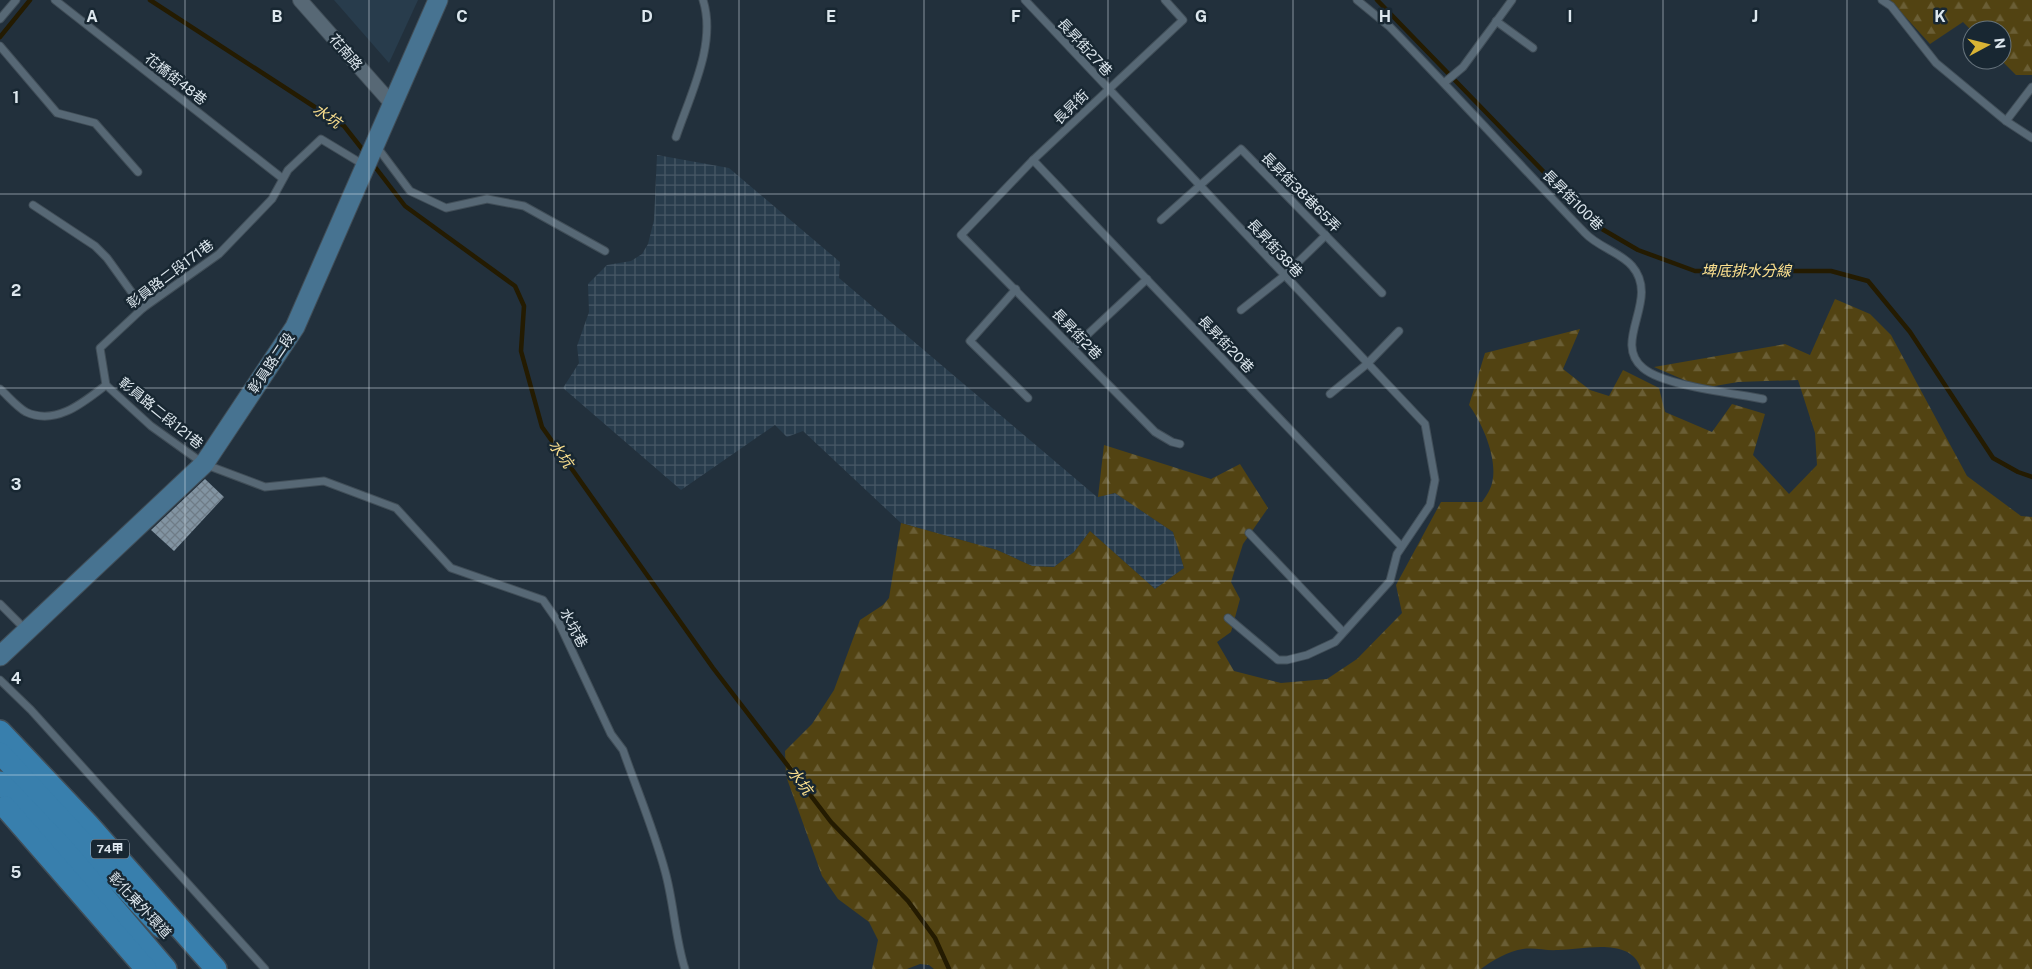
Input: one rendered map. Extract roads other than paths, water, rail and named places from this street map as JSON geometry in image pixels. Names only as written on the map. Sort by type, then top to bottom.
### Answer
[{"type":"main road","name":"彰員路二段","points":[[0,656],[204,464],[295,327],[438,0]]},
{"type":"main road","name":"74甲","points":[[0,731],[88,824],[216,969]]},
{"type":"main road","name":"彰化東外環道","points":[[0,753],[199,969]]},
{"type":"main road","name":"彰化東外環道","points":[[0,782],[63,848],[166,969]]},
{"type":"main road","points":[[0,801],[146,969]]},
{"type":"street","name":"花南路","points":[[300,0],[393,105]]},
{"type":"lane","points":[[0,19],[16,0]]},
{"type":"lane","name":"花橋街48巷","points":[[55,0],[282,178]]},
{"type":"lane","points":[[676,137],[707,41],[706,11],[703,0]]},
{"type":"lane","name":"長昇街27巷","points":[[1025,0],[1107,89]]},
{"type":"lane","name":"長昇街","points":[[960,235],[1033,160],[1183,20],[1165,0]]},
{"type":"lane","name":"長昇街100巷","points":[[1357,0],[1390,27],[1588,236],[1631,265],[1640,280],[1643,291],[1631,343],[1633,356],[1643,368],[1672,382],[1763,398]]},
{"type":"lane","points":[[1444,83],[1463,67],[1512,0]]},
{"type":"lane","points":[[1882,0],[1892,6],[1936,63],[2006,121],[2032,138]]},
{"type":"lane","points":[[1496,22],[1533,48]]},
{"type":"lane","points":[[0,46],[57,113],[95,123],[138,172]]},
{"type":"lane","points":[[2006,121],[2032,88]]},
{"type":"lane","name":"長昇街38巷","points":[[1107,89],[1425,424],[1435,480],[1430,505],[1401,546]]},
{"type":"lane","name":"彰員路二段171巷","points":[[106,385],[100,348],[143,308],[219,254],[272,199],[288,170],[321,139],[366,166]]},
{"type":"lane","points":[[375,144],[410,191],[446,208],[487,199],[524,206],[605,251]]},
{"type":"lane","name":"長昇街38巷65弄","points":[[1200,187],[1241,149],[1382,293]]},
{"type":"lane","name":"長昇街20巷","points":[[1033,160],[1401,546]]},
{"type":"lane","points":[[1161,220],[1200,187]]},
{"type":"lane","points":[[33,205],[95,246],[143,308]]},
{"type":"lane","name":"長昇街2巷","points":[[960,235],[1016,289],[1155,432],[1172,442],[1180,444]]},
{"type":"lane","points":[[1241,310],[1284,276],[1326,235]]},
{"type":"lane","points":[[1073,348],[1147,279]]},
{"type":"lane","points":[[1016,289],[970,341],[1028,398]]},
{"type":"lane","points":[[1330,394],[1368,364],[1399,331]]},
{"type":"lane","name":"彰員路二段121巷","points":[[0,389],[25,412],[41,417],[73,410],[106,385],[151,426],[204,464]]},
{"type":"lane","name":"水坑巷","points":[[204,464],[265,487],[324,481],[396,508],[451,568],[543,600],[560,623],[611,734],[623,750],[665,870],[677,922],[679,951],[685,969]]},
{"type":"lane","points":[[1249,533],[1343,632]]},
{"type":"lane","points":[[1228,618],[1278,660],[1287,660],[1307,655],[1335,642],[1390,581],[1401,546]]},
{"type":"lane","points":[[0,604],[26,631]]},
{"type":"lane","points":[[0,680],[31,710],[265,969]]},
{"type":"waterway","name":"水坑","points":[[0,37],[30,0]]},
{"type":"waterway","name":"水坑","points":[[150,0],[344,126],[366,154]]},
{"type":"waterway","name":"埤底排水分線","points":[[1377,0],[1571,200],[1602,229],[1638,250],[1695,271],[1831,271],[1868,281],[1910,332],[1993,458],[2018,472],[2032,477]]},
{"type":"waterway","name":"水坑","points":[[372,163],[405,206],[515,286],[524,306],[521,351],[542,427],[713,668],[831,822],[908,901],[935,938],[949,969]]}]
